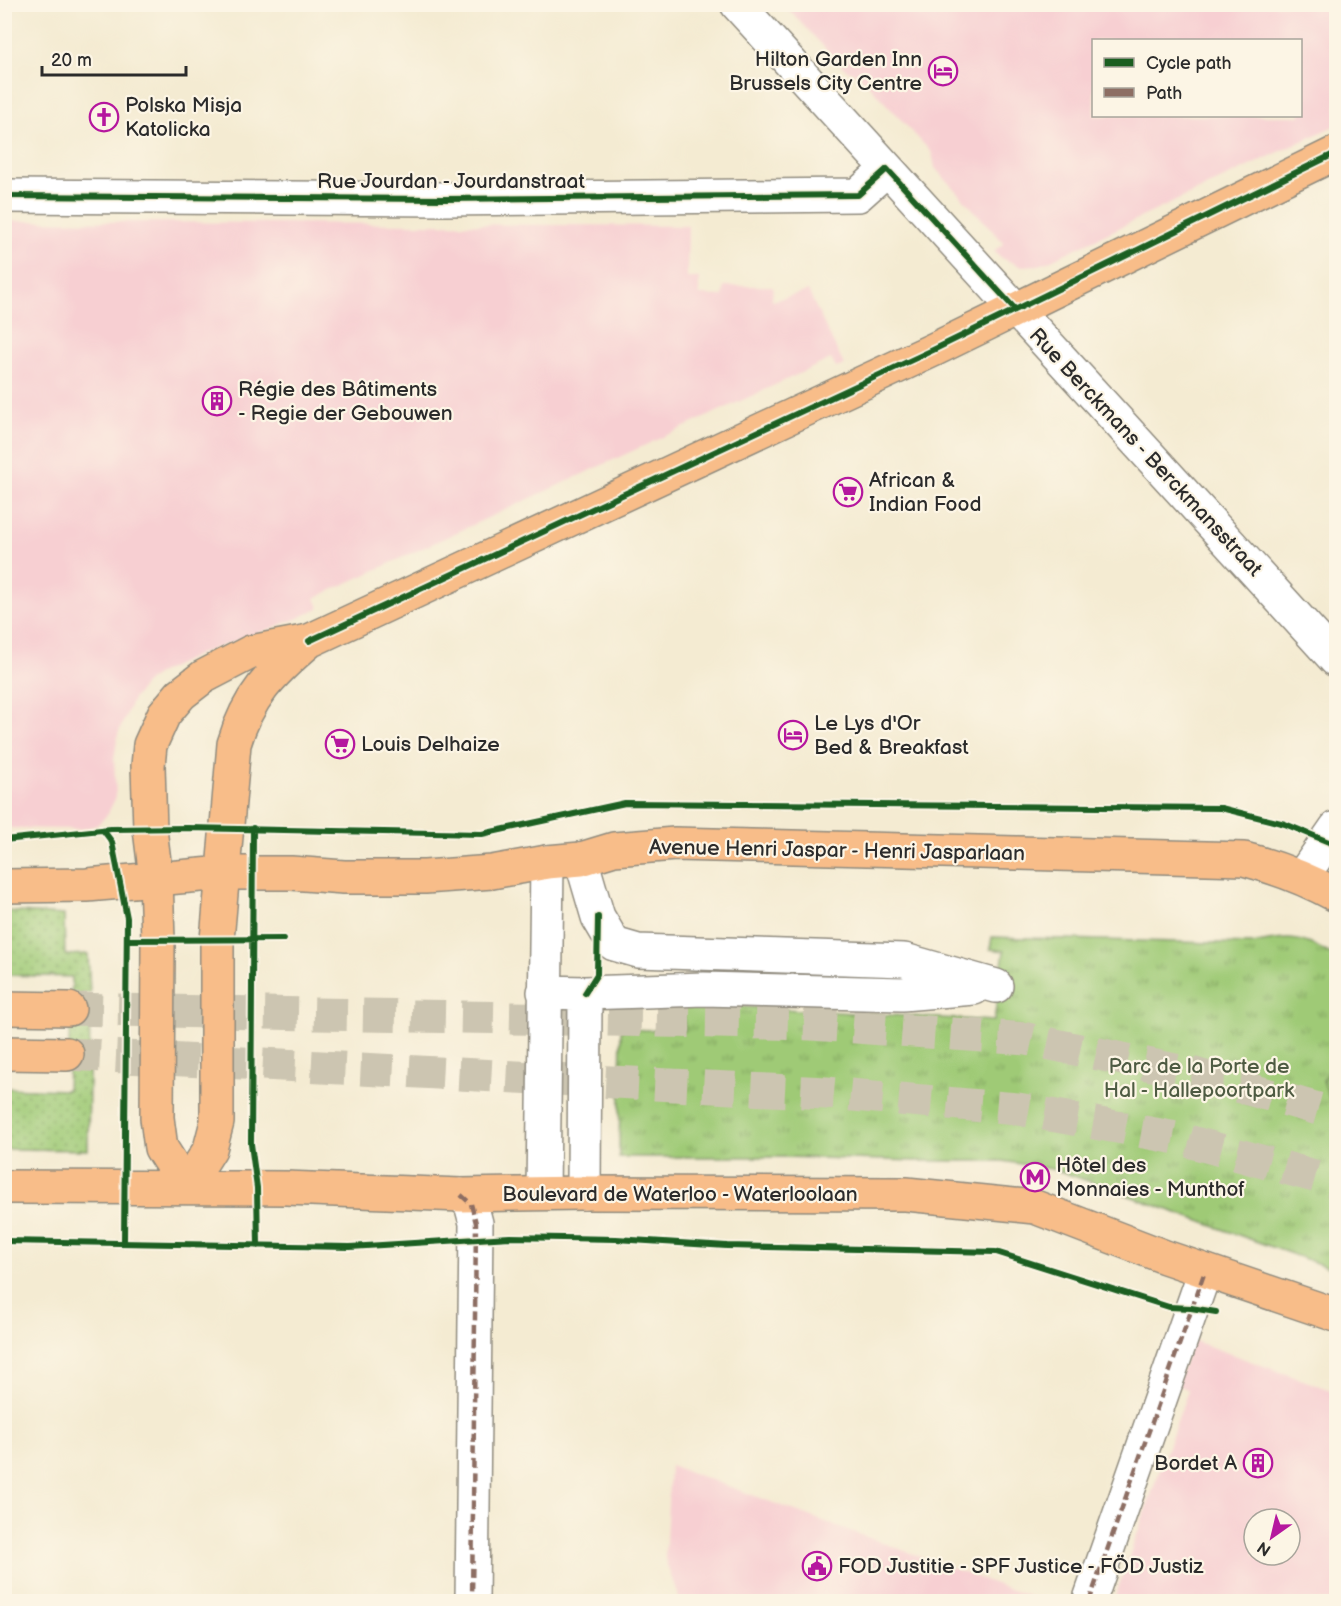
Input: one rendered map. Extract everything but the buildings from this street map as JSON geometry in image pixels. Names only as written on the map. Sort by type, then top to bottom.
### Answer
[{"type":"main road","points":[[309,641],[274,672],[260,688],[238,728],[234,744],[217,940],[217,1122],[210,1149],[186,1187],[161,1148],[157,1118],[158,940],[148,766],[150,746],[164,714],[181,694],[203,677],[235,659],[251,652],[309,641],[933,350],[1336,153]]},
{"type":"main road","name":"Avenue Henri Jaspar - Henri Jasparlaan","points":[[4,886],[87,885],[224,873],[425,877],[492,872],[547,862],[581,859],[614,849],[675,844],[1244,859],[1277,867],[1336,895]]},
{"type":"main road","points":[[4,1008],[69,1009]]},
{"type":"main road","points":[[4,1053],[67,1054]]},
{"type":"main road","name":"Boulevard de Waterloo - Waterloolaan","points":[[4,1187],[308,1189],[461,1195],[543,1193],[906,1194],[1035,1207],[1205,1271],[1336,1315]]},
{"type":"street","name":"Rue Berckmans - Berckmansstraat","points":[[737,4],[1336,660]]},
{"type":"street","name":"Rue Jourdan - Jourdanstraat","points":[[4,196],[444,199],[858,195],[887,169]]},
{"type":"street","points":[[1302,877],[1336,828]]},
{"type":"street","points":[[544,992],[704,989],[902,994],[996,986],[904,960],[638,951],[622,947],[614,944],[598,917],[581,859]]},
{"type":"street","points":[[543,1193],[547,862]]},
{"type":"street","points":[[584,1193],[585,993]]},
{"type":"street","points":[[461,1195],[471,1204],[476,1223],[472,1602]]},
{"type":"street","points":[[1089,1602],[1205,1271]]},
{"type":"shaded area","points":[[784,5],[1336,5],[1336,125],[1039,265],[1020,266],[1002,258],[994,251],[1004,243],[935,168],[932,153],[859,75],[845,69]]},
{"type":"shaded area","points":[[5,221],[688,226],[687,278],[699,278],[699,295],[723,296],[724,286],[773,286],[772,301],[808,291],[844,365],[836,368],[831,359],[315,598],[319,608],[294,620],[199,654],[156,675],[133,699],[118,734],[114,759],[116,797],[107,815],[97,825],[82,829],[5,828]]},
{"type":"shaded area","points":[[1192,1340],[1336,1392],[1336,1601],[1113,1602],[1188,1390],[1177,1385]]},
{"type":"shaded area","points":[[670,1465],[1042,1601],[680,1601],[665,1559]]},
{"type":"green space","points":[[5,911],[64,915],[65,955],[88,954],[90,993],[81,993],[81,1012],[90,1013],[88,1150],[5,1149],[4,1088],[67,1090],[72,977],[4,975]]},
{"type":"green space","name":"Parc de la Porte de Hal - Hallepoortpark","points":[[992,937],[1252,944],[1287,939],[1313,945],[1336,957],[1336,1270],[1057,1170],[1003,1161],[619,1157],[621,1029],[685,1031],[682,1003],[994,1021],[1004,951],[990,949]]},
{"type":"green space","points":[[1336,1065],[1336,1118],[1323,1080]]},
{"type":"tunnel","points":[[69,1009],[811,1024],[1027,1039],[1195,1074],[1336,1114]]},
{"type":"tunnel","points":[[67,1054],[827,1093],[1018,1109],[1177,1138],[1336,1182]]},
{"type":"marked path","points":[[461,1195],[471,1204],[476,1223],[472,1602]]},
{"type":"marked path","points":[[1089,1602],[1205,1271]]},
{"type":"cycle path","points":[[309,641],[933,350],[1336,153]]},
{"type":"cycle path","points":[[4,196],[444,199],[858,195],[887,169],[1015,309]]},
{"type":"cycle path","points":[[4,840],[111,829],[188,828],[482,834],[625,803],[1221,808],[1285,824],[1336,845]]},
{"type":"cycle path","points":[[253,828],[251,1144],[257,1188],[258,1246]]},
{"type":"cycle path","points":[[103,830],[112,842],[127,918],[124,1242]]},
{"type":"cycle path","points":[[585,993],[597,974],[598,917]]},
{"type":"cycle path","points":[[127,940],[284,939]]},
{"type":"cycle path","points":[[4,1241],[350,1247],[510,1237],[616,1239],[727,1246],[996,1252],[1169,1307],[1216,1312]]},
{"type":"place","name":"Hilton Garden Inn Brussels City Centre","points":[[943,71]]},
{"type":"place","name":"Polska Misja Katolicka","points":[[104,117]]},
{"type":"place","name":"Régie des Bâtiments - Regie der Gebouwen","points":[[217,401]]},
{"type":"place","name":"African & Indian Food","points":[[848,492]]},
{"type":"place","name":"Le Lys d'Or Bed & Breakfast","points":[[793,735]]},
{"type":"place","name":"Louis Delhaize","points":[[340,744]]},
{"type":"place","name":"Hôtel des Monnaies - Munthof","points":[[1035,1177]]},
{"type":"place","name":"Bordet A","points":[[1258,1463]]},
{"type":"place","name":"FOD Justitie - SPF Justice - FÖD Justiz","points":[[817,1566]]}]
